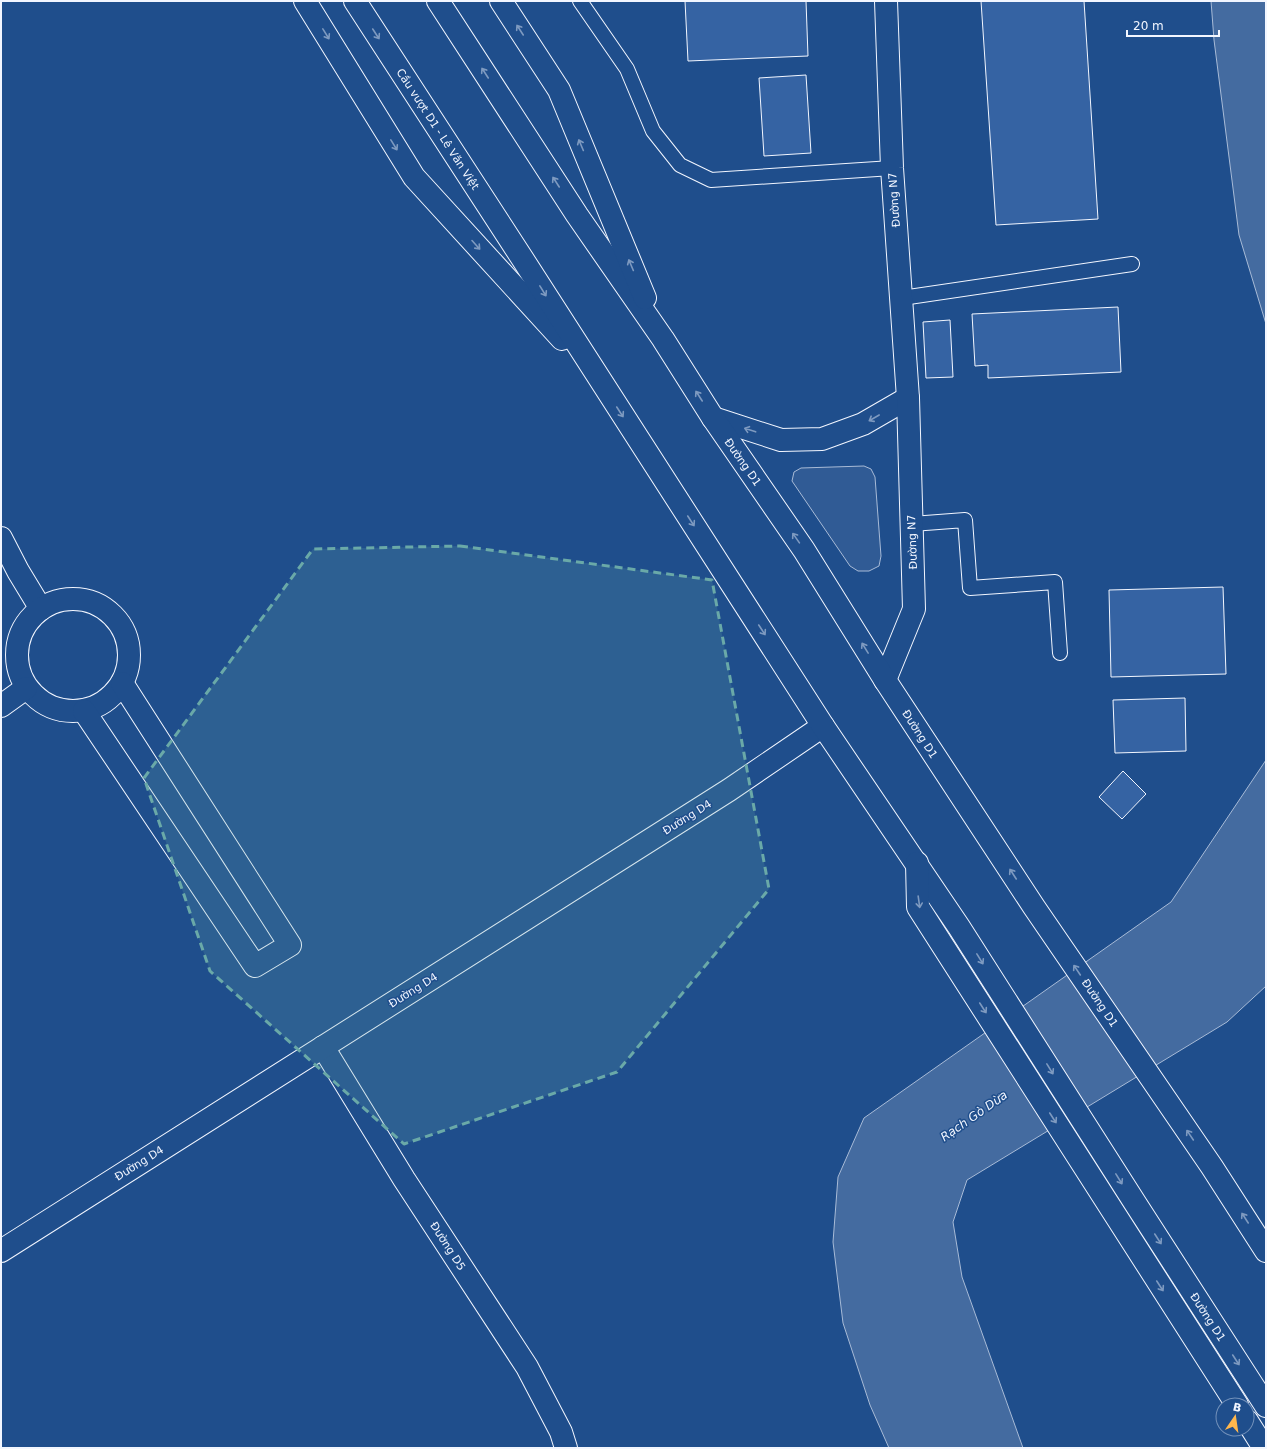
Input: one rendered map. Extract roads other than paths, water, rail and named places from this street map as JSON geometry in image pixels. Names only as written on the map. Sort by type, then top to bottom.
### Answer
[{"type":"main road","points":[[305,1],[414,177],[602,384]]},
{"type":"main road","name":"Cầu vượt D1 - Lê Văn Việt","points":[[355,1],[522,258]]},
{"type":"main road","name":"Đường D1","points":[[438,1],[577,215],[663,339],[713,418],[804,550],[884,680],[1034,907],[1212,1167],[1266,1251]]},
{"type":"main road","points":[[501,1],[559,90],[663,339]]},
{"type":"main road","name":"Đường N7","points":[[884,680],[914,610],[908,398],[892,168],[886,1]]},
{"type":"main road","name":"Đường D1","points":[[522,258],[823,726],[959,926],[1136,1206],[1266,1406]]},
{"type":"main road","points":[[713,418],[780,440],[822,439],[863,424],[908,398]]},
{"type":"main road","points":[[1,538],[18,571],[41,609]]},
{"type":"main road","points":[[77,599],[93,602],[107,610],[118,622],[126,636],[129,652],[128,668],[122,683],[113,696],[84,711],[68,711],[52,708],[38,700],[26,688],[19,674],[16,658],[17,643],[23,627],[33,614],[61,600],[77,599]]},
{"type":"main road","points":[[84,711],[255,966],[290,945],[122,683]]},
{"type":"main road","points":[[1,706],[26,688]]},
{"type":"main road","name":"Đường D4","points":[[1,1251],[728,790],[823,726]]},
{"type":"main road","name":"Đường D1","points":[[917,863],[918,906],[1232,1397]]},
{"type":"main road","name":"Đường D5","points":[[323,1047],[404,1179],[527,1367],[561,1432],[566,1448]]},
{"type":"main road","points":[[1255,1434],[1264,1448]]},
{"type":"lane","points":[[580,1],[627,69],[652,131],[680,165],[711,180],[892,168]]},
{"type":"lane","points":[[902,298],[1132,264]]},
{"type":"lane","points":[[912,524],[965,520],[970,588],[1055,582],[1060,653]]},
{"type":"water","points":[[1211,1],[1266,1],[1266,324],[1239,235],[1214,40]]},
{"type":"water","name":"Rạch Gò Dừa","points":[[1266,760],[1266,986],[1227,1022],[967,1180],[953,1222],[962,1277],[1023,1448],[889,1448],[870,1405],[843,1323],[833,1242],[838,1177],[864,1118],[1171,902]]}]
